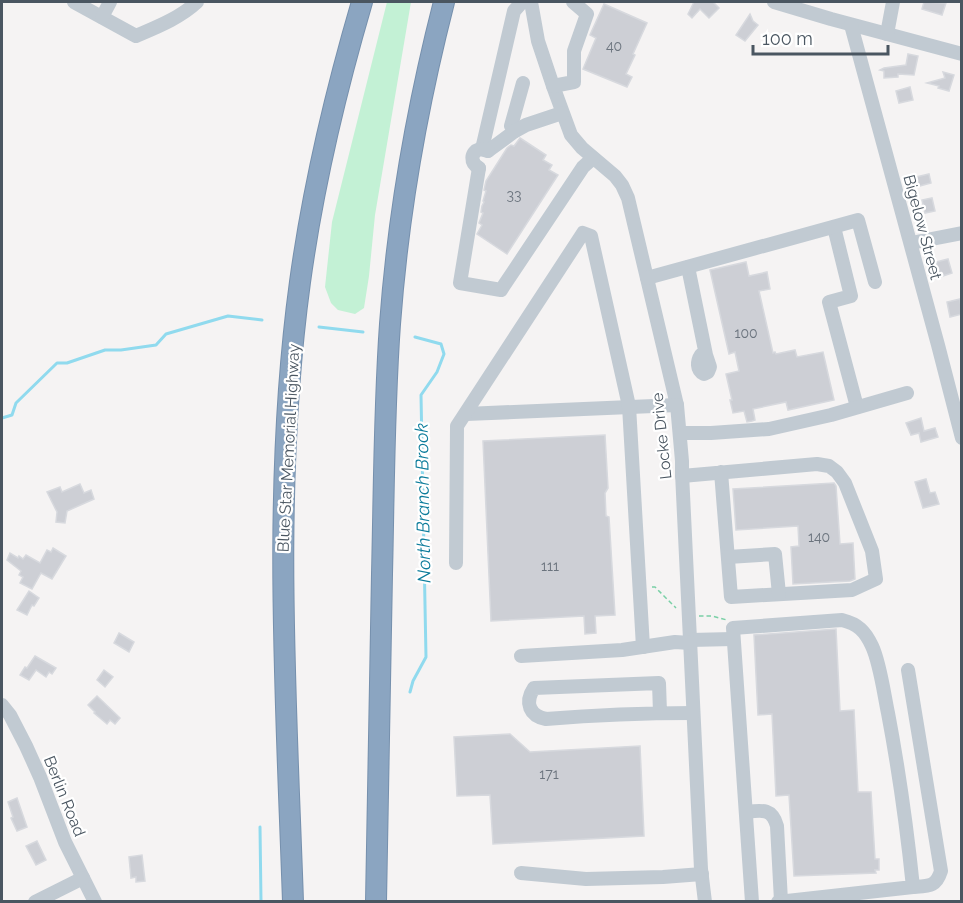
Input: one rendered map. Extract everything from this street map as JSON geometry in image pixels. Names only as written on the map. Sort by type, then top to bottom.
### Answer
[{"type":"highway","name":"Blue Star Memorial Highway","points":[[293,902],[283,557],[290,380],[300,283],[312,202],[331,114],[362,2]]},
{"type":"highway","points":[[376,902],[385,451],[390,325],[407,179],[423,90],[444,2]]},
{"type":"street","points":[[102,16],[110,2]]},
{"type":"street","points":[[84,4],[136,36],[164,24],[196,2]]},
{"type":"street","points":[[485,150],[514,11],[522,2]]},
{"type":"street","name":"Locke Drive","points":[[531,2],[538,41],[571,135],[582,148],[615,176],[632,209],[677,405],[682,461],[693,712],[705,902]]},
{"type":"street","points":[[553,86],[574,82],[574,51],[587,14],[573,2]]},
{"type":"street","points":[[774,2],[962,54]]},
{"type":"street","points":[[887,34],[893,2]]},
{"type":"street","name":"Bigelow Street","points":[[851,25],[962,438]]},
{"type":"street","points":[[515,131],[511,126],[523,83]]},
{"type":"street","points":[[485,150],[526,125],[562,113]]},
{"type":"street","points":[[485,150],[491,155],[490,162],[486,167],[479,168],[460,283],[501,290],[583,167],[593,158]]},
{"type":"street","points":[[647,278],[858,220],[875,282]]},
{"type":"street","points":[[834,226],[851,296],[829,302],[856,407]]},
{"type":"street","points":[[456,563],[457,426],[583,233],[591,236],[629,406],[643,648]]},
{"type":"street","points":[[911,243],[962,233]]},
{"type":"street","points":[[688,267],[706,355]]},
{"type":"street","points":[[680,433],[769,429],[831,415],[907,393]]},
{"type":"street","points":[[466,414],[677,405]]},
{"type":"street","points":[[682,476],[722,472],[817,464],[829,466],[845,483],[872,550],[876,579],[852,590],[731,597],[722,472]]},
{"type":"street","points":[[728,557],[775,554],[779,594]]},
{"type":"street","points":[[521,656],[643,648],[733,633],[842,621],[854,623],[873,647],[882,681],[906,822],[913,887]]},
{"type":"street","points":[[733,633],[752,902]]},
{"type":"street","points":[[746,812],[766,811],[775,819],[779,901],[933,885],[941,871],[908,670]]},
{"type":"street","points":[[660,713],[659,683],[534,688],[529,700],[533,714],[546,719],[693,712]]},
{"type":"street","name":"Berlin Road","points":[[2,705],[16,725],[31,756],[74,863],[95,902]]},
{"type":"street","points":[[521,873],[586,879],[702,874]]},
{"type":"street","points":[[35,902],[83,878]]},
{"type":"path","points":[[655,587],[676,608]]},
{"type":"path","points":[[698,616],[725,619],[731,624],[733,633]]},
{"type":"green space","points":[[387,2],[411,2],[375,215],[364,308],[355,314],[338,310],[331,303],[325,287],[332,222]]},
{"type":"building","points":[[694,2],[713,2],[719,8],[709,18],[700,9],[692,18],[688,14]]},
{"type":"building","points":[[924,2],[946,3],[942,15],[922,9]]},
{"type":"building","points":[[604,4],[647,23],[626,74],[632,77],[627,87],[583,69],[596,38],[590,35]]},
{"type":"building","points":[[750,14],[758,25],[745,41],[736,35]]},
{"type":"building","points":[[908,54],[918,56],[914,75],[898,74],[898,77],[884,78],[884,71],[880,70],[906,65]]},
{"type":"building","points":[[943,72],[954,75],[949,91],[927,83],[945,78]]},
{"type":"building","points":[[910,87],[913,100],[899,103],[896,91]]},
{"type":"building","points":[[520,138],[546,155],[543,160],[552,165],[549,170],[558,175],[507,254],[477,234],[482,225],[479,223],[483,213],[481,212],[486,181],[507,148],[514,146]]},
{"type":"building","points":[[929,174],[931,183],[916,187],[914,180],[917,179],[916,177]]},
{"type":"building","points":[[932,198],[935,211],[925,213],[922,200]]},
{"type":"building","points":[[948,259],[952,273],[940,277],[936,262]]},
{"type":"building","points":[[746,262],[749,276],[767,272],[770,289],[759,291],[773,353],[795,350],[797,357],[823,352],[834,400],[788,410],[786,402],[753,409],[755,420],[747,422],[744,411],[733,413],[726,374],[739,371],[735,352],[729,354],[710,270]]},
{"type":"building","points":[[960,299],[962,314],[950,317],[947,302]]},
{"type":"building","points":[[921,418],[924,431],[935,428],[938,437],[921,442],[919,433],[911,435],[906,423]]},
{"type":"building","points":[[605,435],[608,488],[605,493],[606,516],[609,517],[615,615],[595,616],[596,633],[585,634],[584,616],[491,621],[483,441]]},
{"type":"building","points":[[926,479],[930,493],[935,492],[939,504],[923,508],[915,482]]},
{"type":"building","points":[[834,483],[840,544],[853,543],[855,579],[793,584],[791,547],[799,546],[798,526],[736,530],[733,489]]},
{"type":"building","points":[[80,484],[84,493],[91,490],[94,499],[67,511],[65,523],[56,522],[57,512],[47,492],[60,487],[62,492]]},
{"type":"building","points":[[53,548],[66,556],[52,579],[41,573],[32,589],[20,583],[23,577],[19,575],[21,571],[7,560],[10,553],[23,559],[26,555],[40,563],[47,550],[51,552]]},
{"type":"building","points":[[29,591],[39,598],[27,615],[17,610]]},
{"type":"building","points":[[836,629],[840,711],[854,710],[858,792],[871,792],[875,859],[879,859],[879,870],[875,870],[876,873],[794,876],[789,795],[776,796],[772,714],[758,715],[754,635]]},
{"type":"building","points":[[119,633],[134,642],[129,652],[114,643]]},
{"type":"building","points":[[35,656],[56,668],[52,674],[49,672],[46,677],[36,670],[29,680],[20,675]]},
{"type":"building","points":[[104,670],[113,677],[105,687],[97,680]]},
{"type":"building","points":[[97,696],[120,718],[115,724],[110,720],[107,724],[88,705]]},
{"type":"building","points":[[510,734],[530,752],[640,746],[644,836],[493,844],[490,795],[457,796],[454,737]]},
{"type":"building","points":[[17,798],[27,827],[17,831],[11,818],[13,817],[8,802]]},
{"type":"building","points":[[37,841],[46,860],[36,865],[26,846]]},
{"type":"building","points":[[142,855],[145,881],[136,882],[136,877],[131,878],[129,857]]},
{"type":"waterway","name":"North Branch Brook","points":[[2,418],[12,415],[16,403],[57,363],[67,363],[105,350],[156,345],[166,334],[228,316],[262,320]]},
{"type":"waterway","name":"North Branch Brook","points":[[319,327],[363,332]]},
{"type":"waterway","name":"North Branch Brook","points":[[410,692],[413,681],[426,657],[421,395],[437,372],[444,354],[441,344],[415,337]]},
{"type":"waterway","name":"North Branch Brook","points":[[260,827],[261,902]]}]
